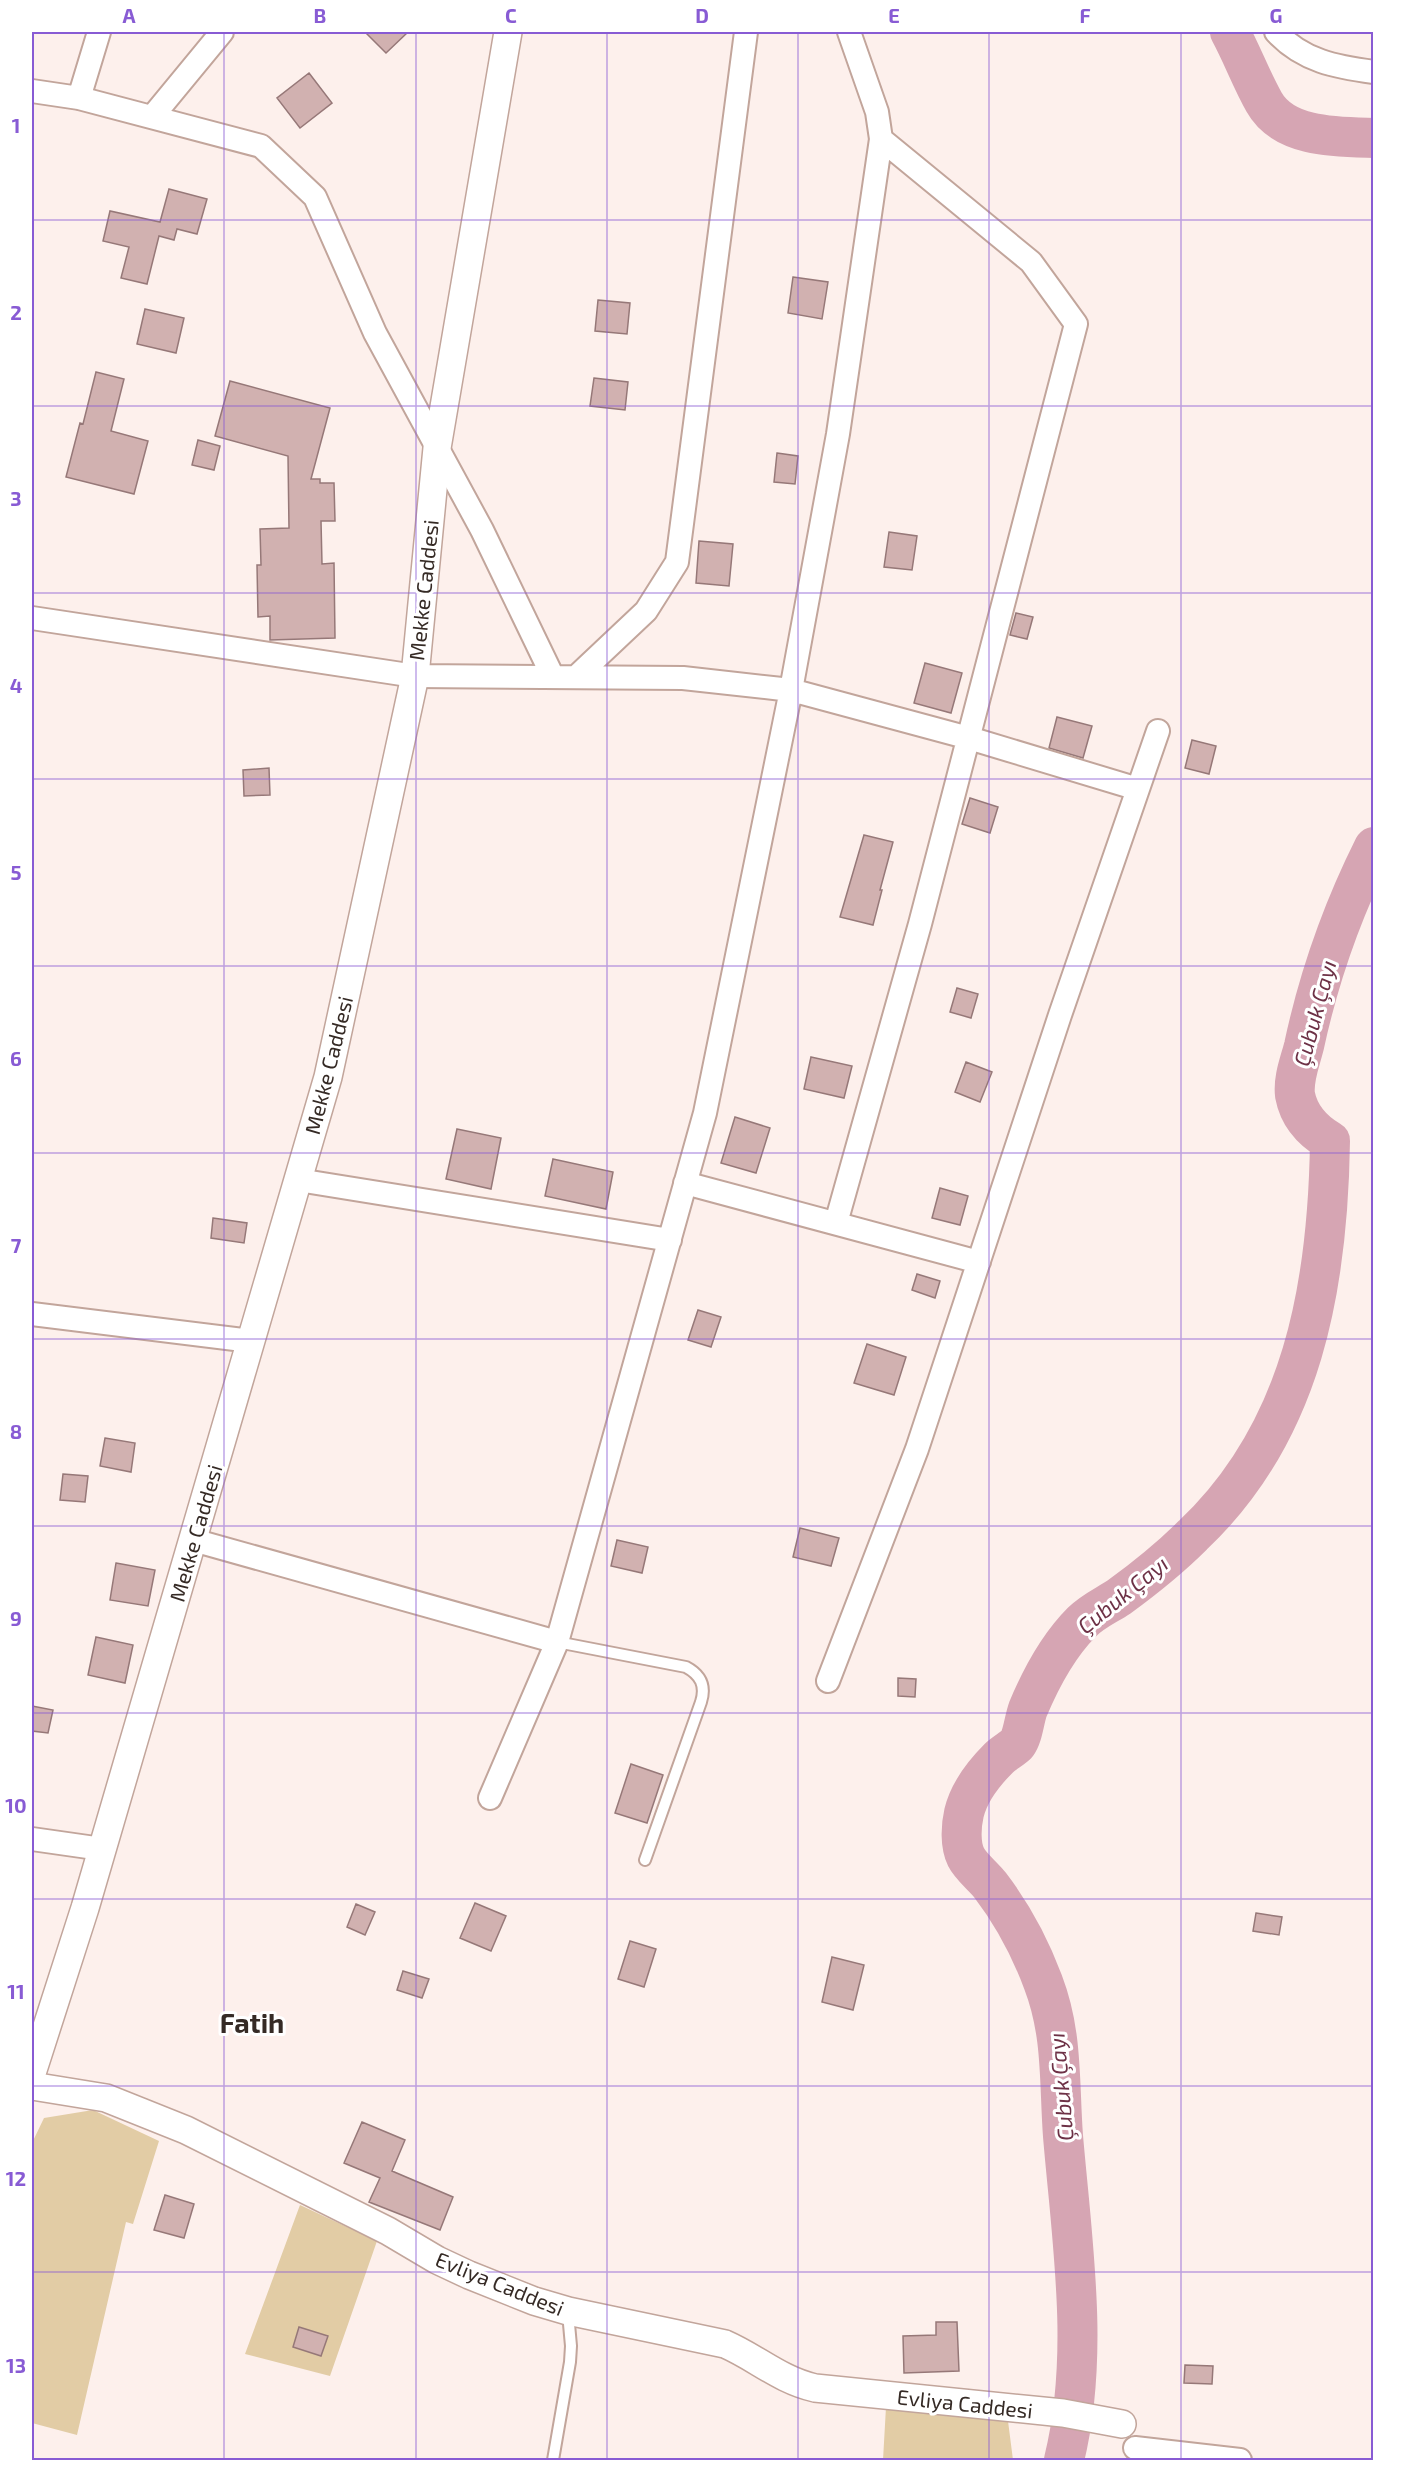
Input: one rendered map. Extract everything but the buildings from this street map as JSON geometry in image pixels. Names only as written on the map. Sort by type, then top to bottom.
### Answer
[{"type":"street","points":[[79,98],[99,32]]},
{"type":"street","points":[[152,117],[222,32]]},
{"type":"street","name":"Mekke Caddesi","points":[[32,2073],[102,1849],[328,1077],[415,676],[437,448],[508,32]]},
{"type":"street","points":[[576,677],[646,611],[677,562],[746,32]]},
{"type":"street","points":[[490,1797],[557,1642],[705,1113],[790,690],[838,434],[881,139],[877,112],[849,32]]},
{"type":"street","points":[[1276,32],[1311,58],[1339,67],[1374,72]]},
{"type":"street","points":[[33,96],[79,98],[261,146],[315,197],[375,333],[482,530],[552,677]]},
{"type":"street","points":[[836,1223],[917,935],[1076,324],[1031,262],[881,139]]},
{"type":"street","points":[[32,618],[415,676],[683,678],[790,690],[969,738],[1138,789]]},
{"type":"street","points":[[828,1681],[917,1449],[1158,731]]},
{"type":"street","points":[[298,1180],[670,1240]]},
{"type":"street","points":[[686,1184],[979,1262]]},
{"type":"street","points":[[32,1314],[251,1341]]},
{"type":"street","points":[[193,1540],[557,1642]]},
{"type":"street","points":[[32,1839],[102,1849]]},
{"type":"street","name":"Evliya Caddesi","points":[[32,2086],[106,2098],[186,2130],[388,2231],[469,2276],[568,2311],[725,2344],[795,2383],[815,2388],[1063,2413],[1122,2424]]},
{"type":"street","points":[[1122,2424],[1130,2430],[1135,2454],[1240,2460]]},
{"type":"lane","points":[[557,1642],[686,1667],[700,1677],[703,1685],[701,1702],[645,1860]]},
{"type":"lane","points":[[553,2460],[570,2362],[568,2311]]},
{"type":"shaded area","points":[[93,2110],[159,2141],[133,2224],[126,2222],[77,2435],[32,2423],[32,2143],[44,2118]]},
{"type":"shaded area","points":[[300,2205],[377,2241],[330,2376],[245,2354]]},
{"type":"shaded area","points":[[886,2407],[1008,2421],[1013,2460],[883,2460]]},
{"type":"waterway","name":"Çubuk Çayı","points":[[1230,32],[1264,102],[1273,114],[1285,123],[1298,129],[1329,136],[1374,138]]},
{"type":"waterway","name":"Çubuk Çayı","points":[[1064,2460],[1072,2420],[1076,2380],[1077,2298],[1057,2039],[1049,2001],[1027,1944],[998,1896],[966,1857],[962,1841],[963,1818],[969,1798],[983,1776],[1019,1741],[1033,1697],[1044,1674],[1065,1641],[1086,1618],[1138,1583],[1193,1535],[1230,1494],[1261,1450],[1284,1403],[1302,1353],[1315,1302],[1323,1249],[1330,1141],[1318,1133],[1303,1116],[1295,1095],[1296,1076],[1317,994],[1333,944],[1374,847]]},
{"type":"district","name":"Fatih","points":[[252,2022]]}]
